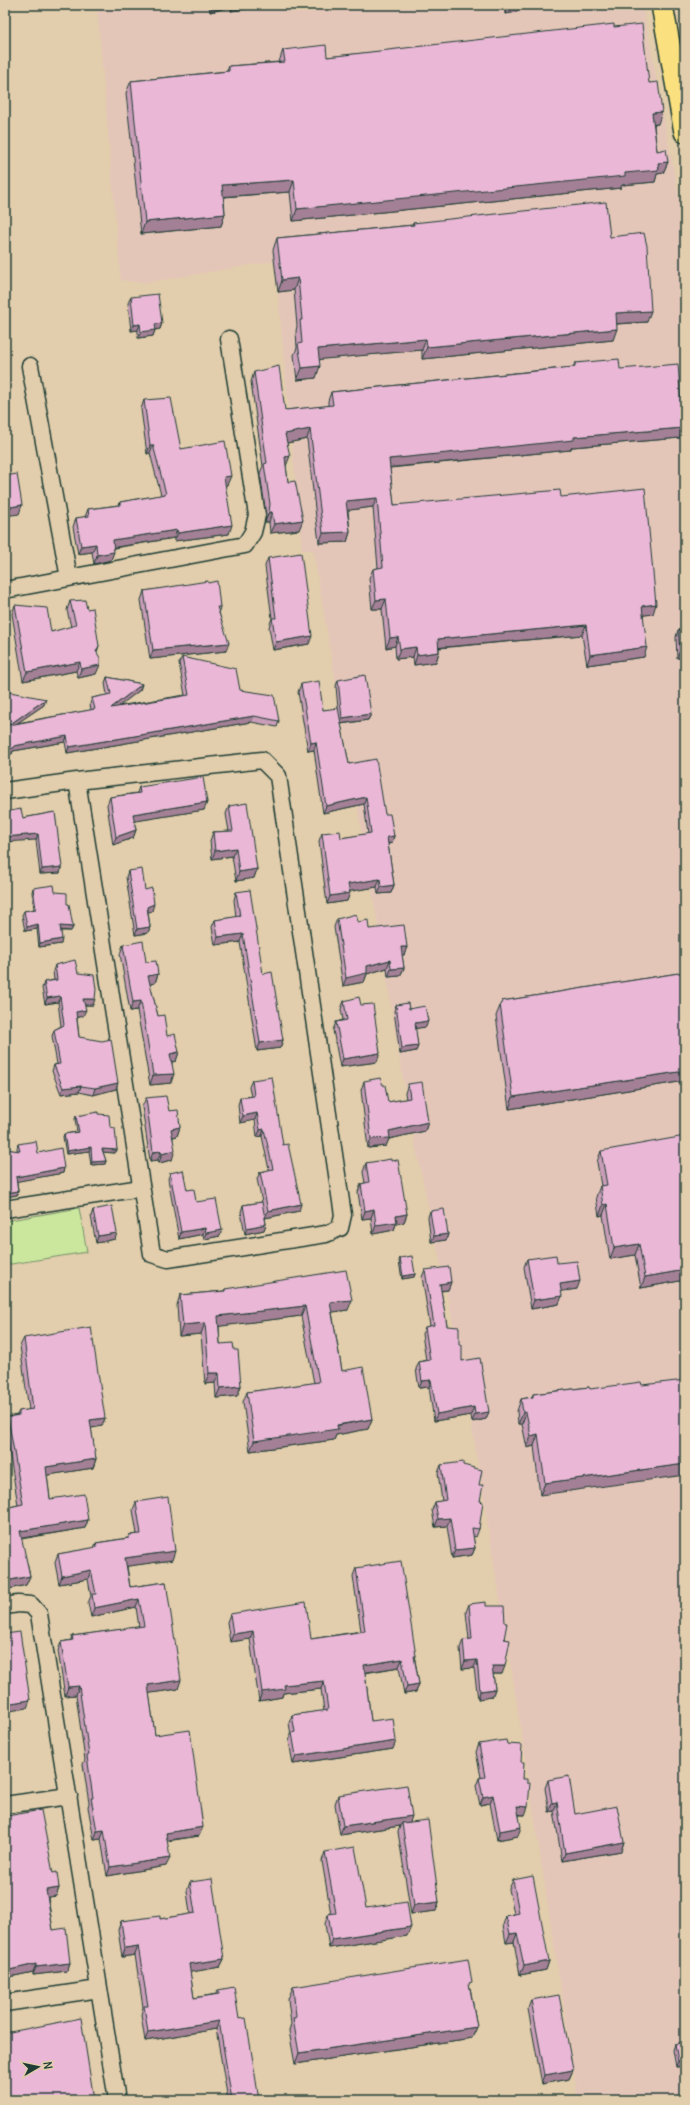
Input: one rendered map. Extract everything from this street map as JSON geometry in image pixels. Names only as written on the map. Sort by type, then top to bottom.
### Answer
[{"type":"main road","points":[[662,5],[685,132]]},
{"type":"main road","points":[[674,5],[685,66]]},
{"type":"street","points":[[5,590],[245,545],[253,532],[257,515],[229,339]]},
{"type":"street","points":[[30,366],[69,578]]},
{"type":"street","points":[[5,791],[77,781],[262,760],[278,776],[343,1215],[340,1228],[326,1234],[168,1259],[152,1254],[77,781]]},
{"type":"street","points":[[5,1209],[141,1188]]},
{"type":"street","points":[[5,1606],[18,1604],[31,1605],[39,1614],[117,2100]]},
{"type":"street","points":[[5,1805],[69,1796]]},
{"type":"street","points":[[5,2004],[99,1989]]},
{"type":"shaded area","points":[[97,5],[641,5],[644,13],[685,230],[685,2100],[578,2100],[518,1711],[462,1365],[415,1144],[313,550],[302,550],[275,261],[144,283],[121,280]]},
{"type":"green space","points":[[79,1208],[87,1252],[5,1265],[5,1221]]},
{"type":"building","points":[[614,24],[614,27],[642,24],[649,83],[658,82],[662,112],[652,113],[657,151],[666,149],[668,162],[658,163],[659,170],[625,173],[625,176],[297,209],[294,180],[222,185],[225,214],[145,222],[131,81],[229,71],[229,66],[285,62],[283,50],[326,45],[327,57]]},
{"type":"building","points":[[606,202],[610,237],[644,233],[647,246],[651,311],[616,313],[617,329],[427,347],[426,339],[318,349],[320,366],[302,368],[298,344],[302,343],[300,320],[302,320],[298,278],[282,280],[277,238],[414,225],[413,223]]},
{"type":"building","points":[[158,294],[162,323],[155,324],[156,330],[141,332],[140,324],[134,325],[131,297]]},
{"type":"building","points":[[619,359],[620,369],[678,364],[683,428],[574,437],[574,440],[389,459],[394,505],[560,490],[561,497],[645,488],[656,604],[642,606],[647,647],[590,655],[586,625],[438,639],[439,652],[417,655],[416,647],[400,649],[398,637],[390,638],[386,599],[376,600],[373,569],[383,567],[377,498],[346,501],[350,532],[323,533],[310,429],[285,434],[290,456],[285,457],[288,482],[295,481],[303,520],[274,524],[272,512],[269,512],[270,504],[264,464],[267,463],[254,372],[279,366],[285,410],[333,405],[331,392],[575,367],[575,363]]},
{"type":"building","points":[[171,398],[181,449],[225,441],[231,476],[224,477],[232,525],[178,533],[177,530],[113,540],[114,552],[97,555],[96,544],[81,546],[76,518],[89,516],[88,509],[120,505],[120,502],[166,494],[153,445],[150,445],[144,400]]},
{"type":"building","points":[[17,474],[22,505],[5,508],[5,476]]},
{"type":"building","points":[[301,553],[312,636],[276,642],[272,618],[276,618],[268,558]]},
{"type":"building","points":[[208,581],[208,583],[217,581],[220,607],[217,607],[229,643],[153,650],[144,591]]},
{"type":"building","points":[[85,600],[87,609],[93,608],[99,646],[96,651],[100,658],[100,665],[81,669],[80,662],[27,672],[15,605],[47,608],[51,632],[76,625],[70,601]]},
{"type":"building","points":[[685,629],[685,666],[684,650],[680,651],[678,630]]},
{"type":"building","points":[[182,657],[236,669],[240,690],[274,695],[279,721],[254,716],[69,747],[67,736],[5,749],[5,692],[46,699],[9,725],[95,709],[92,698],[111,694],[107,677],[142,684],[111,708],[189,695]]},
{"type":"building","points":[[365,675],[371,714],[342,718],[338,680]]},
{"type":"building","points":[[319,681],[323,710],[338,708],[349,764],[376,759],[385,814],[390,814],[394,836],[387,837],[394,885],[381,887],[380,879],[348,884],[350,893],[330,896],[322,833],[340,831],[341,838],[371,833],[366,797],[326,806],[316,742],[311,743],[301,684]]},
{"type":"building","points":[[203,777],[207,802],[133,814],[136,830],[116,837],[110,797],[140,793],[139,787]]},
{"type":"building","points":[[247,803],[257,869],[239,872],[236,848],[215,851],[213,832],[233,831],[229,806]]},
{"type":"building","points":[[21,809],[23,818],[55,812],[62,867],[42,869],[38,834],[5,837],[5,812]]},
{"type":"building","points":[[142,869],[145,890],[152,888],[154,904],[147,907],[150,927],[137,929],[128,871]]},
{"type":"building","points":[[54,885],[55,892],[67,893],[67,904],[69,904],[73,927],[60,926],[62,939],[40,943],[38,924],[27,927],[24,911],[36,909],[33,888]]},
{"type":"building","points":[[250,890],[263,974],[272,972],[283,1040],[260,1043],[243,934],[218,937],[215,920],[240,916],[236,892]]},
{"type":"building","points":[[356,914],[358,922],[368,920],[369,929],[404,925],[407,947],[401,947],[404,968],[391,969],[390,960],[367,966],[367,973],[346,978],[337,919]]},
{"type":"building","points":[[143,941],[146,962],[156,961],[158,974],[148,976],[158,1016],[164,1015],[167,1036],[175,1034],[179,1052],[170,1054],[174,1074],[153,1075],[141,1001],[133,1002],[123,945]]},
{"type":"building","points":[[75,960],[78,973],[94,975],[96,989],[95,999],[83,999],[86,1010],[76,1012],[79,1037],[102,1041],[111,1039],[118,1083],[95,1088],[81,1086],[63,1088],[54,1065],[60,1064],[54,1030],[64,1025],[60,996],[47,998],[44,982],[57,980],[55,965]]},
{"type":"building","points":[[685,972],[685,1071],[513,1097],[500,1004],[502,1004],[502,1001]]},
{"type":"building","points":[[359,997],[361,1005],[373,1004],[380,1053],[343,1059],[336,1022],[347,1020],[344,1001]]},
{"type":"building","points":[[408,1003],[409,1009],[425,1006],[428,1021],[415,1023],[418,1046],[402,1048],[396,1005]]},
{"type":"building","points":[[272,1077],[283,1145],[288,1144],[301,1204],[268,1211],[260,1172],[273,1169],[264,1129],[260,1130],[257,1113],[243,1116],[240,1098],[254,1096],[252,1080]]},
{"type":"building","points":[[380,1078],[383,1085],[385,1085],[388,1102],[410,1098],[408,1084],[422,1082],[428,1122],[389,1131],[390,1138],[371,1139],[364,1081]]},
{"type":"building","points":[[166,1096],[169,1111],[178,1110],[180,1127],[171,1129],[175,1150],[162,1154],[161,1151],[153,1152],[146,1098]]},
{"type":"building","points":[[98,1112],[98,1114],[109,1115],[110,1127],[115,1128],[117,1150],[102,1149],[106,1161],[92,1162],[91,1147],[67,1151],[64,1134],[79,1132],[76,1116]]},
{"type":"building","points":[[685,1136],[685,1270],[645,1277],[639,1244],[614,1248],[607,1204],[603,1205],[600,1186],[607,1185],[601,1151]]},
{"type":"building","points":[[36,1141],[38,1153],[61,1148],[64,1168],[16,1177],[18,1191],[6,1193],[5,1149],[20,1151],[18,1144]]},
{"type":"building","points":[[391,1159],[391,1161],[398,1160],[407,1214],[396,1216],[397,1222],[376,1225],[374,1209],[365,1211],[361,1184],[369,1182],[366,1163]]},
{"type":"building","points":[[183,1170],[187,1190],[194,1189],[196,1202],[216,1199],[222,1230],[206,1233],[205,1228],[181,1232],[170,1173]]},
{"type":"building","points":[[262,1202],[266,1224],[247,1228],[243,1205]]},
{"type":"building","points":[[112,1206],[117,1233],[98,1236],[93,1210]]},
{"type":"building","points":[[444,1209],[448,1234],[434,1236],[430,1211]]},
{"type":"building","points":[[556,1255],[557,1263],[577,1261],[580,1281],[560,1284],[562,1296],[534,1300],[527,1259]]},
{"type":"building","points":[[412,1256],[415,1274],[403,1276],[400,1258]]},
{"type":"building","points":[[449,1267],[451,1282],[440,1284],[447,1326],[459,1327],[459,1345],[462,1345],[462,1361],[480,1358],[489,1412],[475,1414],[474,1407],[437,1414],[431,1380],[422,1381],[419,1362],[430,1360],[425,1327],[434,1325],[425,1270]]},
{"type":"building","points":[[346,1270],[352,1300],[330,1302],[342,1371],[363,1367],[372,1419],[337,1425],[338,1429],[254,1441],[247,1392],[319,1382],[305,1306],[218,1316],[220,1344],[233,1343],[234,1350],[238,1350],[241,1386],[220,1388],[219,1373],[209,1373],[205,1323],[183,1325],[180,1295],[225,1291],[225,1289]]},
{"type":"building","points":[[91,1327],[105,1418],[90,1420],[96,1459],[46,1467],[50,1499],[84,1494],[88,1520],[20,1531],[30,1576],[6,1581],[5,1508],[23,1504],[8,1417],[19,1415],[19,1411],[33,1409],[24,1338]]},
{"type":"building","points":[[685,1380],[685,1464],[545,1483],[538,1434],[531,1436],[526,1412],[523,1413],[521,1399],[533,1397],[533,1394],[589,1387],[590,1389],[641,1382],[642,1385]]},
{"type":"building","points":[[463,1462],[463,1465],[482,1470],[479,1485],[483,1485],[480,1501],[483,1502],[479,1529],[472,1528],[475,1548],[455,1550],[450,1518],[438,1519],[435,1502],[446,1500],[441,1465]]},
{"type":"building","points":[[168,1497],[175,1551],[125,1558],[130,1587],[166,1582],[181,1680],[148,1685],[155,1735],[190,1730],[203,1827],[166,1833],[170,1858],[110,1867],[104,1830],[97,1831],[91,1798],[93,1798],[87,1756],[89,1755],[79,1686],[68,1687],[61,1642],[73,1640],[72,1636],[144,1626],[139,1599],[94,1608],[92,1594],[96,1594],[91,1570],[62,1576],[58,1554],[97,1547],[96,1543],[129,1538],[129,1535],[141,1534],[136,1502]]},
{"type":"building","points":[[401,1561],[419,1684],[407,1686],[402,1659],[364,1665],[371,1721],[393,1718],[396,1741],[296,1756],[292,1733],[295,1732],[292,1715],[328,1710],[324,1681],[284,1685],[285,1689],[262,1692],[253,1631],[233,1634],[230,1614],[306,1602],[311,1639],[365,1631],[356,1568]]},
{"type":"building","points":[[486,1602],[486,1606],[504,1606],[505,1623],[507,1623],[504,1639],[510,1640],[505,1666],[492,1666],[495,1689],[480,1691],[477,1660],[465,1661],[463,1640],[472,1639],[469,1604]]},
{"type":"building","points":[[20,1632],[30,1700],[5,1704],[5,1634]]},
{"type":"building","points":[[506,1740],[507,1744],[522,1745],[521,1762],[524,1762],[523,1779],[527,1779],[527,1783],[530,1783],[528,1807],[517,1806],[521,1827],[500,1831],[493,1795],[483,1797],[479,1778],[485,1777],[479,1744]]},
{"type":"building","points":[[569,1776],[575,1814],[617,1806],[624,1842],[565,1853],[557,1802],[552,1803],[548,1780]]},
{"type":"building","points":[[407,1785],[412,1816],[343,1826],[338,1795]]},
{"type":"building","points":[[41,1810],[53,1873],[57,1872],[59,1888],[46,1890],[53,1930],[66,1928],[70,1963],[36,1967],[36,1964],[5,1971],[5,1820],[7,1819],[7,1816]]},
{"type":"building","points":[[428,1820],[439,1902],[414,1905],[402,1823]]},
{"type":"building","points":[[355,1847],[366,1908],[407,1902],[411,1927],[332,1939],[328,1914],[336,1913],[325,1852]]},
{"type":"building","points":[[533,1876],[549,1961],[524,1966],[517,1933],[510,1934],[506,1916],[519,1913],[513,1880]]},
{"type":"building","points":[[212,1879],[224,1959],[189,1964],[194,1998],[219,1994],[218,1990],[234,1987],[239,2019],[246,2018],[259,2100],[232,2100],[219,2021],[148,2032],[144,2006],[148,2006],[138,1946],[125,1948],[121,1921],[160,1916],[160,1919],[195,1913],[190,1882]]},
{"type":"building","points":[[468,1959],[472,1982],[469,1983],[477,2027],[299,2053],[293,2019],[296,2017],[293,1987]]},
{"type":"building","points":[[559,1995],[573,2070],[545,2075],[531,2000]]},
{"type":"building","points":[[81,2018],[94,2100],[5,2100],[5,2033]]},
{"type":"building","points":[[685,2042],[685,2060],[678,2061],[675,2044]]}]
